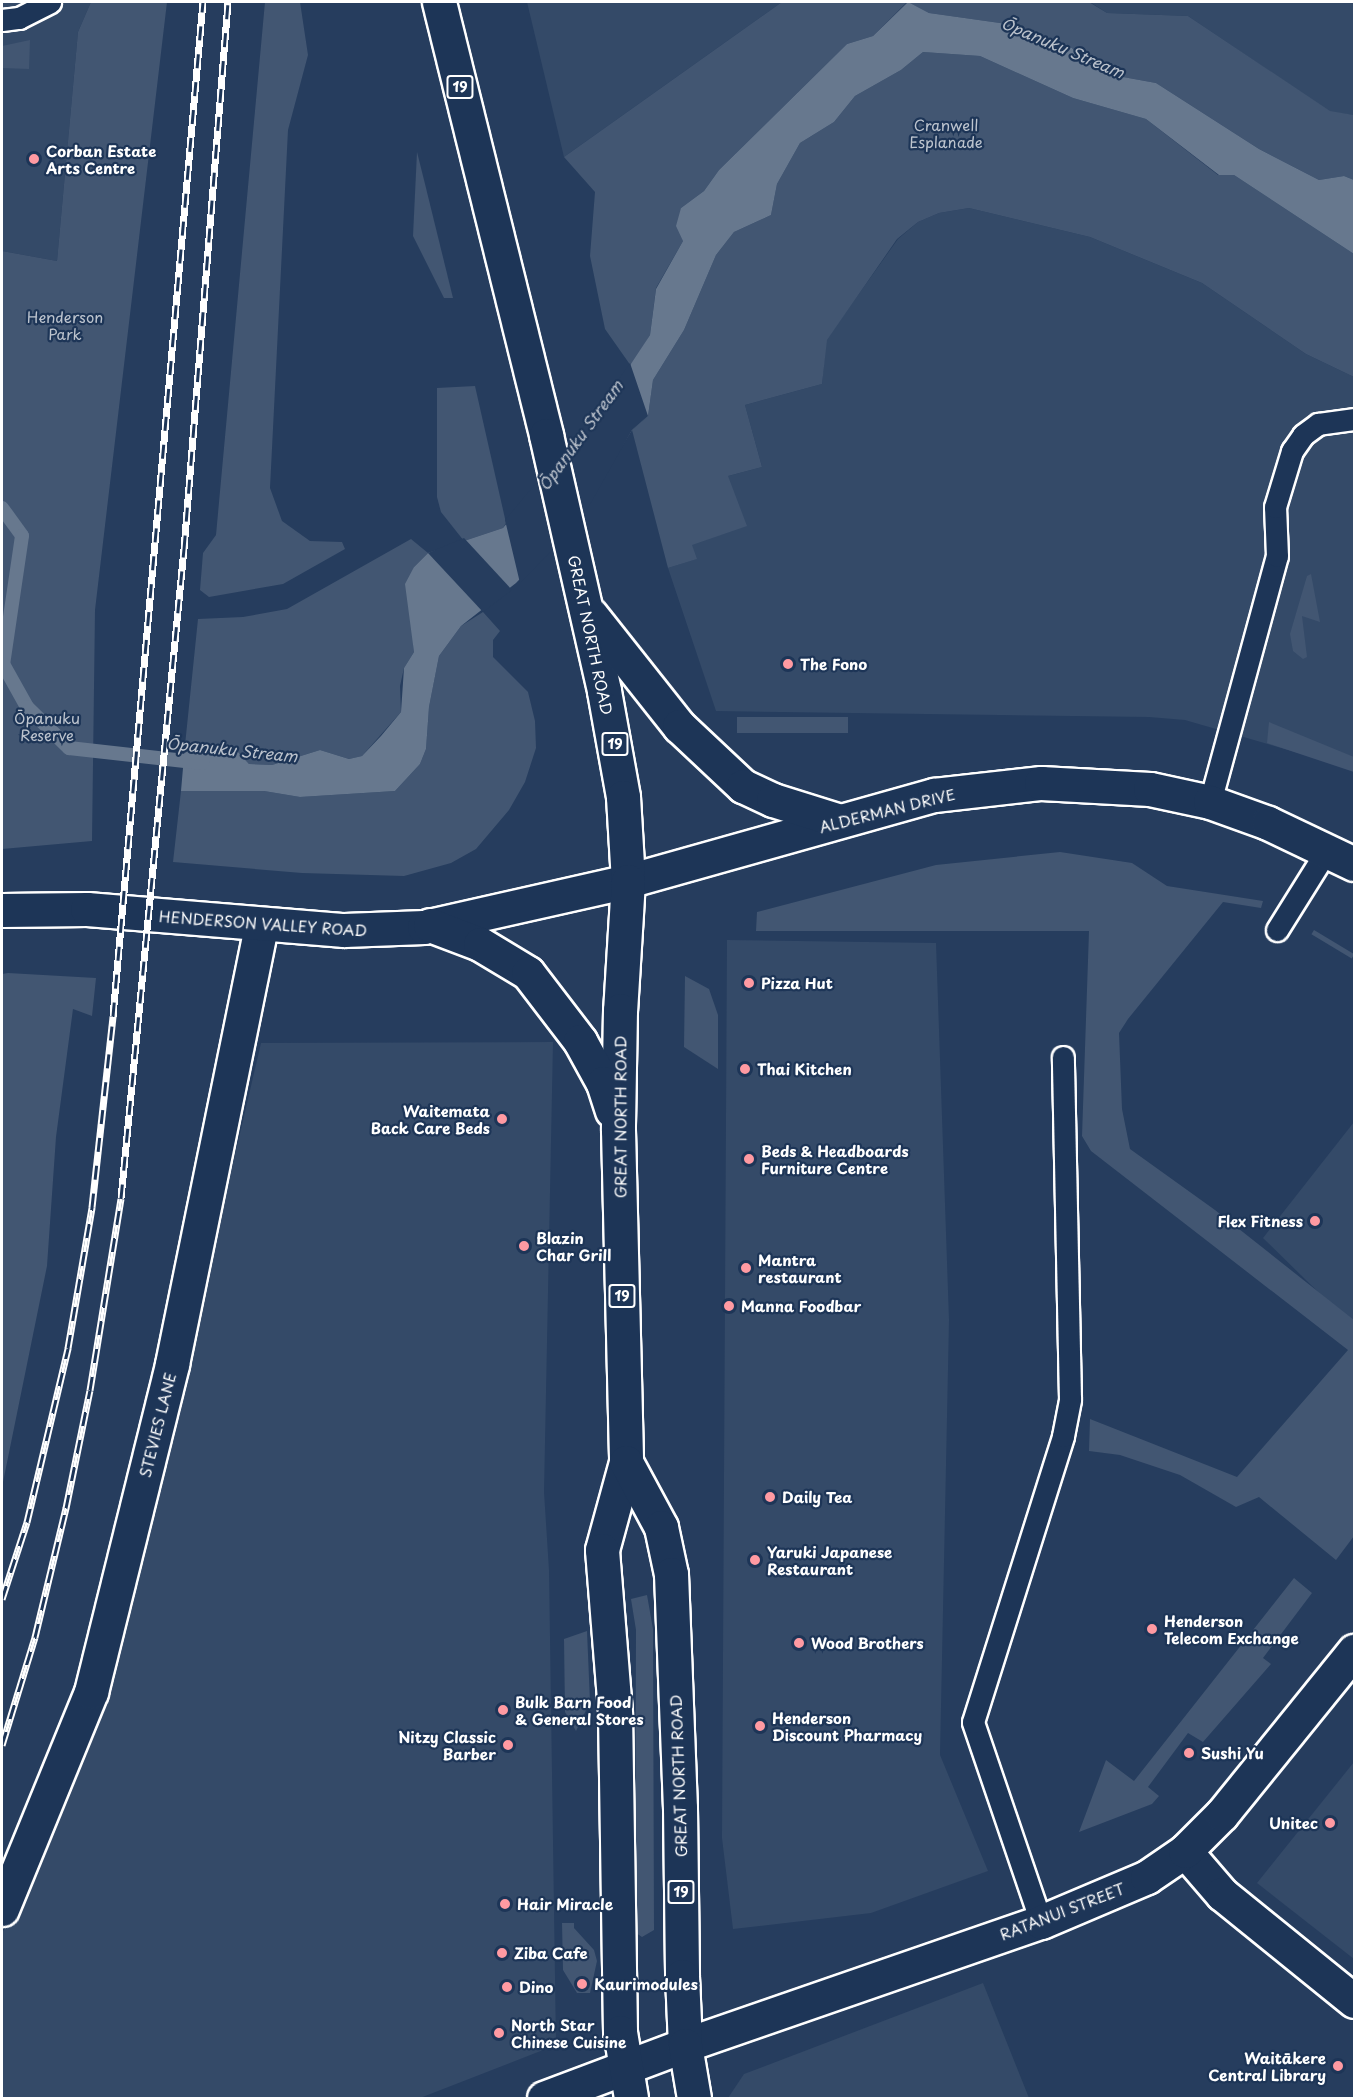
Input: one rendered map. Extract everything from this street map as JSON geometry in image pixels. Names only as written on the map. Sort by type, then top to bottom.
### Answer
[{"type":"main road","name":"GREAT NORTH ROAD","points":[[439,2],[483,173],[586,609],[621,776],[628,881],[620,1010],[618,1130],[626,1462],[602,1551],[615,1713],[618,1984],[627,2084]]},
{"type":"main road","points":[[586,609],[679,726],[743,786],[773,800],[837,820]]},
{"type":"main road","name":"ALDERMAN DRIVE","points":[[628,881],[837,820],[934,795],[1041,783],[1150,789],[1210,802],[1268,823],[1341,857]]},
{"type":"main road","name":"HENDERSON VALLEY ROAD","points":[[2,910],[87,909],[261,926],[386,931],[430,925],[628,881]]},
{"type":"main road","points":[[430,925],[480,944],[528,973],[580,1041],[603,1083],[618,1130]]},
{"type":"main road","name":"STEVIES LANE","points":[[2,1909],[91,1692],[175,1352],[261,926]]},
{"type":"main road","name":"GREAT NORTH ROAD","points":[[626,1462],[661,1527],[670,1574],[685,2045],[694,2098]]},
{"type":"main road","name":"RATANUI STREET","points":[[544,2098],[627,2084],[685,2045],[1041,1922],[1147,1877],[1185,1851],[1222,1814],[1354,1651]]},
{"type":"main road","points":[[1185,1851],[1232,1902],[1354,2001]]},
{"type":"lane","points":[[2,20],[19,18],[50,2]]},
{"type":"lane","points":[[1210,802],[1277,556],[1275,507],[1292,452],[1303,435],[1318,424],[1354,419]]},
{"type":"lane","points":[[1277,930],[1341,857]]},
{"type":"lane","points":[[1041,1922],[973,1722],[1063,1436],[1070,1399],[1063,1058]]},
{"type":"shaded area","name":"Corban Estate Arts Centre","points":[[2,2],[91,2],[78,32],[57,261],[2,251]]},
{"type":"shaded area","points":[[527,2],[782,2],[564,157]]},
{"type":"shaded area","points":[[1090,2],[1354,2],[1354,115],[1330,112],[1188,16],[1107,13]]},
{"type":"shaded area","points":[[969,208],[1090,237],[1202,283],[1306,354],[1354,377],[1354,769],[1185,720],[1149,717],[716,711],[668,568],[696,559],[691,545],[728,476],[762,467],[745,405],[822,384],[826,340],[898,239],[918,222],[939,213]]},
{"type":"shaded area","points":[[727,940],[936,943],[949,1320],[940,1755],[988,1871],[871,1913],[733,1929],[722,1838]]},
{"type":"shaded area","points":[[553,1042],[544,1492],[549,1570],[556,2045],[420,2098],[2,2098],[2,1934],[111,1689],[261,1043]]},
{"type":"shaded area","name":"Flex Fitness","points":[[1354,1122],[1354,1327],[1263,1238]]},
{"type":"shaded area","name":"Unitec","points":[[1354,1762],[1354,1959],[1257,1883]]},
{"type":"shaded area","points":[[983,1983],[1029,2098],[728,2098],[744,2074]]},
{"type":"green space","name":"Henderson Park","points":[[91,2],[167,2],[95,610],[92,841],[2,849],[2,251],[57,261],[78,32]]},
{"type":"green space","points":[[265,2],[300,2],[308,55],[288,130],[270,488],[282,521],[310,541],[342,542],[345,549],[283,584],[209,597],[200,590],[203,553],[216,535]]},
{"type":"green space","points":[[782,2],[907,2],[873,36],[847,44],[719,170],[704,191],[681,208],[683,241],[656,288],[650,335],[631,366],[605,329],[590,256],[595,192],[564,157]]},
{"type":"green space","points":[[907,2],[1089,2],[1107,13],[1188,16],[1330,111],[1354,115],[1354,180],[1344,176],[1319,180],[1259,149],[1156,83],[1123,77],[1085,62],[1072,48],[1007,24],[929,13]]},
{"type":"green space","points":[[30,40],[29,69],[2,68],[2,46]]},
{"type":"green space","name":"Cranwell Esplanade","points":[[923,52],[980,56],[1073,98],[1146,119],[1218,175],[1234,175],[1354,254],[1354,377],[1306,354],[1202,283],[1090,237],[969,208],[939,213],[918,222],[897,239],[827,340],[822,384],[745,405],[762,467],[728,476],[747,526],[692,545],[697,559],[668,568],[632,430],[648,416],[653,380],[684,330],[716,255],[734,232],[771,215],[777,184],[800,143],[834,122],[855,96],[901,70]]},
{"type":"green space","points":[[417,152],[453,298],[444,298],[413,236]]},
{"type":"green space","points":[[475,386],[506,523],[503,528],[464,541],[441,512],[437,497],[437,388]]},
{"type":"green space","points":[[411,539],[428,553],[414,567],[408,605],[412,616],[414,652],[404,668],[400,686],[401,712],[362,756],[349,759],[320,750],[272,765],[249,764],[238,752],[185,745],[198,619],[243,617],[287,609]]},
{"type":"green space","points":[[1311,574],[1320,622],[1302,616],[1307,657],[1303,659],[1293,651],[1290,634],[1307,576]]},
{"type":"green space","points":[[483,612],[500,631],[493,640],[493,657],[528,692],[535,721],[536,748],[525,782],[509,810],[476,849],[451,863],[404,876],[302,873],[173,862],[181,791],[264,791],[300,797],[395,791],[420,764],[426,749],[429,707],[439,656],[461,626]]},
{"type":"green space","points":[[737,717],[848,717],[848,733],[737,733]]},
{"type":"green space","points":[[1269,722],[1354,757],[1354,772],[1267,743]]},
{"type":"green space","points":[[1060,852],[1132,863],[1167,886],[1263,901],[1261,908],[1223,902],[1128,1019],[1119,1033],[1122,1109],[1130,1149],[1215,1210],[1354,1320],[1354,1536],[1336,1560],[1259,1497],[1236,1507],[1180,1475],[1120,1455],[1089,1451],[1090,1419],[1237,1477],[1348,1350],[1091,1151],[1082,1136],[1089,931],[756,931],[757,912],[936,865]]},
{"type":"green space","points":[[1314,930],[1354,954],[1352,958],[1311,934]]},
{"type":"green space","points":[[2,974],[96,978],[92,1016],[73,1009],[56,1137],[47,1266],[2,1487]]},
{"type":"green space","points":[[685,976],[709,989],[718,1015],[718,1069],[684,1047]]},
{"type":"green space","points":[[1294,1578],[1312,1593],[1263,1658],[1271,1664],[1203,1742],[1188,1733],[1148,1787],[1159,1796],[1152,1804],[1079,1832],[1106,1760],[1134,1781]]},
{"type":"green space","points":[[647,1595],[653,1629],[654,1930],[642,1937],[636,1933],[635,1925],[636,1630],[631,1599]]},
{"type":"green space","points":[[587,1631],[590,1702],[576,1731],[565,1712],[564,1639]]},
{"type":"green space","points":[[562,1923],[574,1923],[574,1928],[594,1950],[597,1961],[590,1993],[577,1993],[563,1970]]},
{"type":"water","points":[[908,2],[929,13],[1007,24],[1072,48],[1085,63],[1123,77],[1156,83],[1259,149],[1319,180],[1344,176],[1354,180],[1354,254],[1234,175],[1219,175],[1146,119],[1073,98],[980,56],[923,52],[901,70],[855,96],[834,122],[800,143],[777,184],[771,215],[734,232],[716,255],[684,330],[653,380],[648,416],[632,430],[577,520],[516,583],[461,626],[439,656],[429,707],[426,749],[420,764],[395,791],[300,797],[264,791],[181,791],[185,745],[238,752],[249,764],[272,765],[320,750],[349,759],[362,756],[381,736],[401,712],[404,668],[414,652],[405,584],[414,567],[428,553],[503,528],[598,414],[650,335],[656,289],[683,241],[676,226],[681,208],[704,191],[719,170],[847,44],[873,36]]},
{"type":"pier","points":[[630,363],[648,416],[632,430],[580,522],[520,583],[505,520],[596,412]]},
{"type":"pier","points":[[464,538],[512,590],[483,612],[428,553]]},
{"type":"waterway","name":"Ōpanuku Stream","points":[[2,508],[22,536],[3,664],[27,707],[69,748],[202,763]]},
{"type":"railway","points":[[2,1599],[27,1522],[68,1348],[92,1207],[113,1016],[203,2]]},
{"type":"railway","points":[[2,1745],[35,1637],[66,1508],[90,1390],[121,1198],[184,549],[228,2]]},
{"type":"place","name":"Corban Estate Arts Centre","points":[[34,159]]},
{"type":"place","name":"The Fono","points":[[788,664]]},
{"type":"place","name":"Pizza Hut","points":[[749,983]]},
{"type":"place","name":"Thai Kitchen","points":[[745,1069]]},
{"type":"place","name":"Waitemata Back Care Beds","points":[[502,1119]]},
{"type":"place","name":"Beds & Headboards Furniture Centre","points":[[749,1159]]},
{"type":"place","name":"Flex Fitness","points":[[1315,1221]]},
{"type":"place","name":"Blazin Char Grill","points":[[524,1246]]},
{"type":"place","name":"Mantra restaurant","points":[[746,1268]]},
{"type":"place","name":"Manna Foodbar","points":[[729,1306]]},
{"type":"place","name":"Daily Tea","points":[[770,1497]]},
{"type":"place","name":"Yaruki Japanese Restaurant","points":[[755,1560]]},
{"type":"place","name":"Henderson Telecom Exchange","points":[[1152,1629]]},
{"type":"place","name":"Wood Brothers","points":[[799,1643]]},
{"type":"place","name":"Bulk Barn Food & General Stores","points":[[503,1710]]},
{"type":"place","name":"Henderson Discount Pharmacy","points":[[760,1726]]},
{"type":"place","name":"Nitzy Classic Barber","points":[[508,1745]]},
{"type":"place","name":"Sushi Yu","points":[[1189,1753]]},
{"type":"place","name":"Unitec","points":[[1330,1823]]},
{"type":"place","name":"Hair Miracle","points":[[505,1904]]},
{"type":"place","name":"Ziba Cafe","points":[[502,1953]]},
{"type":"place","name":"Kaurimodules","points":[[582,1984]]},
{"type":"place","name":"Dino","points":[[507,1987]]},
{"type":"place","name":"North Star Chinese Cuisine","points":[[499,2033]]},
{"type":"place","name":"Waitākere Central Library","points":[[1338,2066]]},
{"type":"park label","name":"Ōpanuku Reserve","points":[[47,726]]}]
